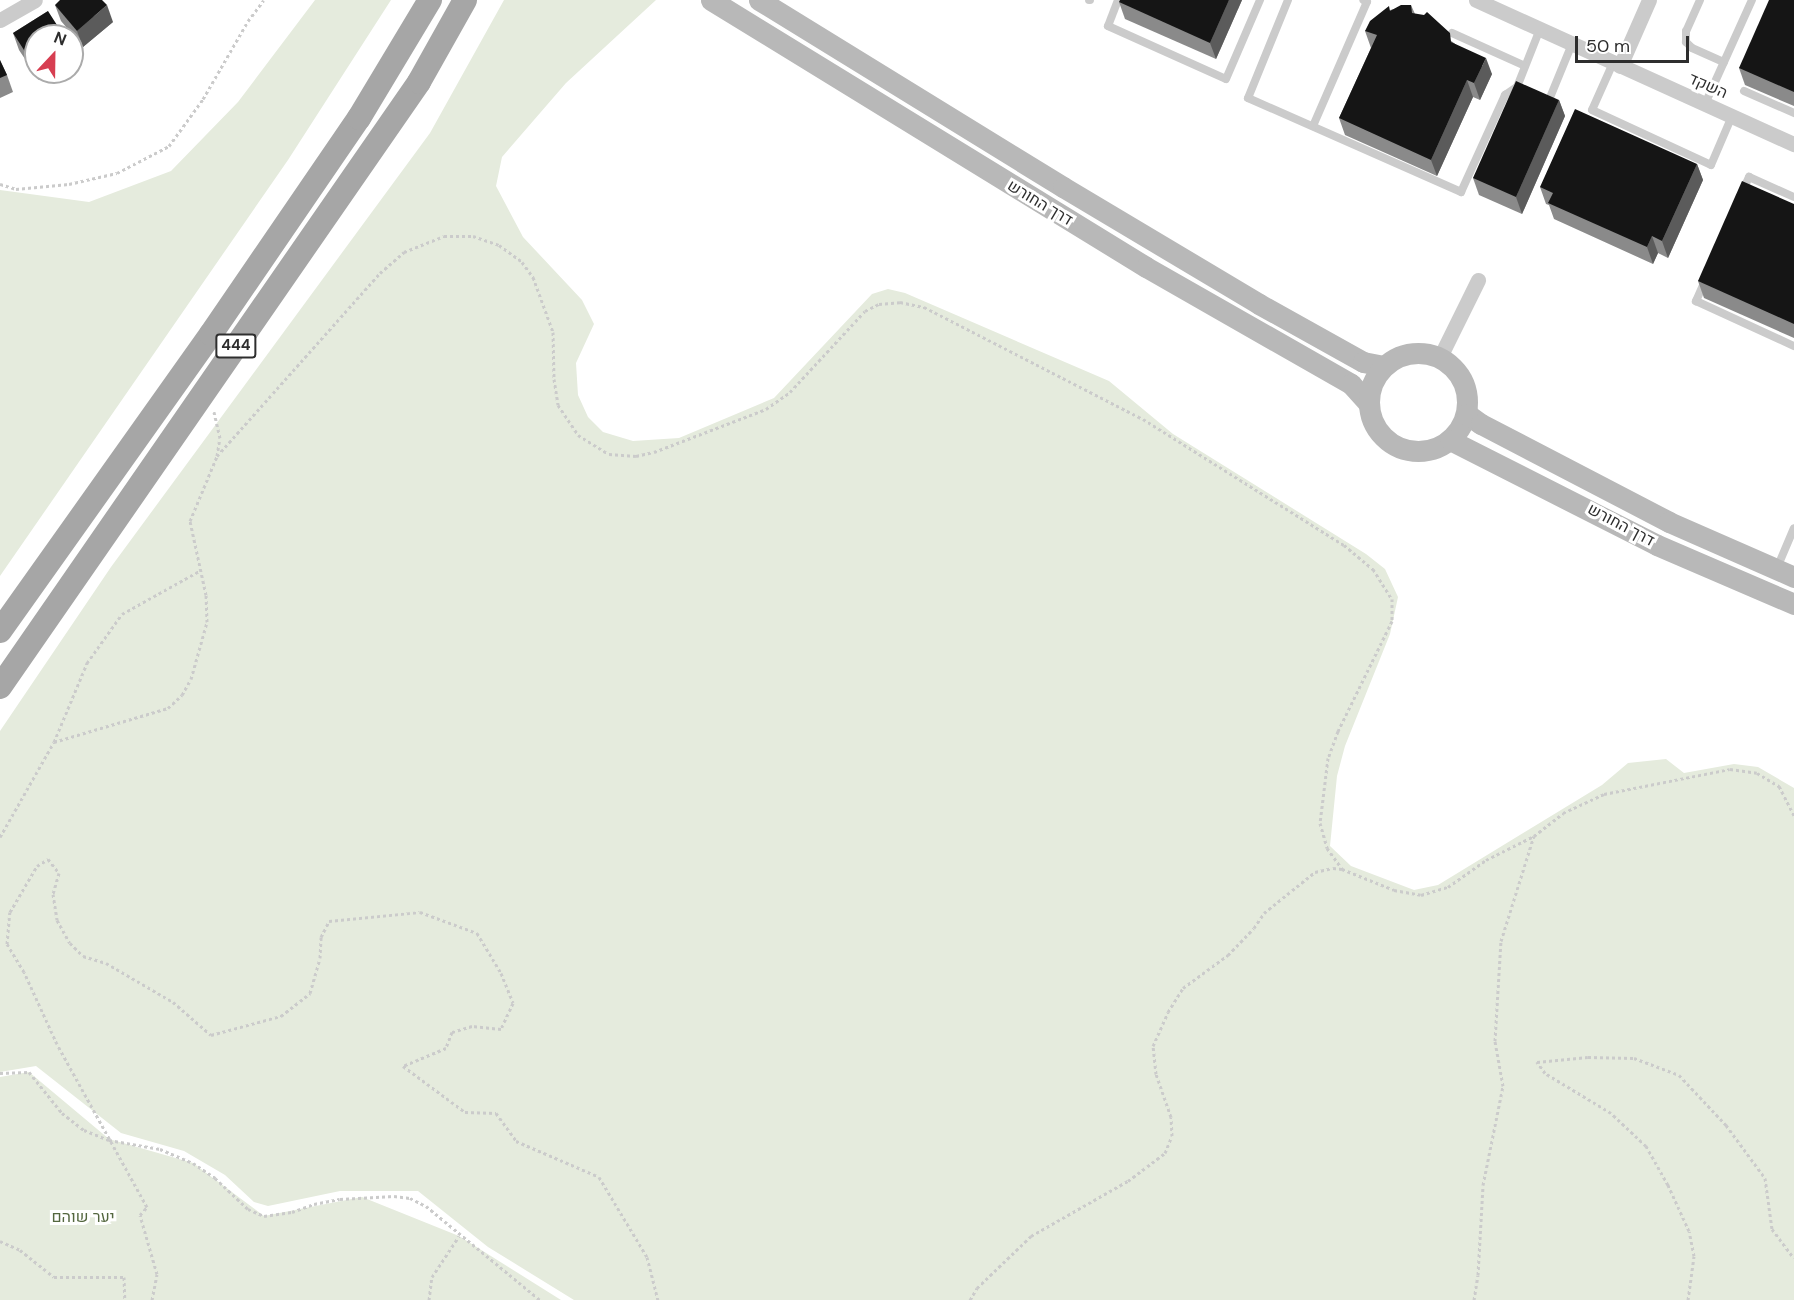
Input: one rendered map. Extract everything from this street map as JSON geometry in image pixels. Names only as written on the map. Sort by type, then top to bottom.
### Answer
[{"type":"main road","name":"444","points":[[0,631],[211,334],[359,118],[430,0]]},
{"type":"main road","name":"444","points":[[0,687],[419,82],[465,0]]},
{"type":"street","points":[[0,20],[35,0]]},
{"type":"street","name":"דרך החורש","points":[[711,0],[1088,232],[1351,384],[1369,404]]},
{"type":"street","name":"דרך החורש","points":[[759,0],[1052,181],[1249,298],[1363,362],[1384,366]]},
{"type":"street","name":"השקד","points":[[1476,0],[1794,144]]},
{"type":"street","points":[[1616,64],[1649,0]]},
{"type":"street","points":[[1440,357],[1478,280]]},
{"type":"street","points":[[1411,353],[1426,353],[1440,357],[1454,367],[1463,381],[1468,397],[1467,414],[1461,428],[1450,440],[1437,448],[1422,451],[1399,447],[1380,433],[1372,420],[1369,404],[1370,390],[1384,366],[1396,357],[1411,353]]},
{"type":"street","name":"דרך החורש","points":[[1467,414],[1481,424],[1668,522],[1785,573]]},
{"type":"street","name":"דרך החורש","points":[[1450,440],[1471,448],[1657,545],[1794,604]]},
{"type":"lane","points":[[1118,0],[1108,26],[1226,79],[1260,0]]},
{"type":"lane","points":[[1288,0],[1248,98],[1461,192],[1505,95],[1516,87],[1540,29]]},
{"type":"lane","points":[[1313,126],[1367,2],[1363,0]]},
{"type":"lane","points":[[1700,0],[1686,31],[1686,42],[1692,48],[1724,62]]},
{"type":"lane","points":[[1705,105],[1752,0]]},
{"type":"lane","points":[[1452,33],[1525,66]]},
{"type":"lane","points":[[1549,100],[1572,44]]},
{"type":"lane","points":[[1616,64],[1592,110],[1712,165],[1732,117]]},
{"type":"lane","points":[[1744,91],[1794,113]]},
{"type":"lane","points":[[1740,197],[1749,177],[1794,197]]},
{"type":"lane","points":[[1709,270],[1696,301],[1794,346]]},
{"type":"lane","points":[[1785,573],[1794,528]]},
{"type":"path","points":[[0,184],[16,189],[69,184],[117,173],[169,146],[203,99],[248,21],[264,0]]},
{"type":"path","points":[[217,456],[380,273],[404,252],[444,236],[473,236],[499,245],[522,262],[532,277],[553,332],[554,379],[558,405],[578,435],[609,454],[636,456],[654,452],[766,409],[790,392],[865,311],[879,304],[900,302],[924,307],[1143,419],[1344,545],[1372,569],[1392,599],[1392,621],[1338,731],[1328,758],[1320,823],[1327,848],[1342,869]]},
{"type":"path","points":[[54,742],[168,708],[182,695],[191,679],[207,622],[201,570],[190,521],[217,456],[220,438],[216,415],[202,396]]},
{"type":"path","points":[[0,837],[54,742],[87,663],[122,614],[201,570]]},
{"type":"path","points":[[970,1300],[977,1288],[1031,1236],[1128,1181],[1165,1153],[1172,1136],[1171,1117],[1156,1074],[1154,1046],[1168,1011],[1184,988],[1228,955],[1254,928],[1264,913],[1315,872],[1333,867],[1394,890],[1421,895],[1448,887],[1486,860],[1534,836],[1563,813],[1604,794],[1731,769],[1758,773],[1779,786],[1794,815]]},
{"type":"path","points":[[1474,1300],[1484,1185],[1503,1086],[1495,1041],[1502,941],[1534,836]]},
{"type":"path","points":[[152,1300],[157,1274],[140,1215],[147,1208],[57,1044],[24,972],[7,944],[9,912],[37,866],[48,859],[59,873],[53,894],[57,920],[70,943],[83,956],[106,963],[173,1002],[211,1035],[281,1016],[310,993],[320,958],[321,937],[329,921],[420,912],[477,933],[501,973],[513,1003],[501,1029],[472,1026],[452,1032],[446,1048],[403,1066],[465,1112],[496,1113],[516,1141],[599,1177],[646,1257],[658,1300]]},
{"type":"path","points":[[1688,1300],[1694,1256],[1689,1231],[1668,1185],[1646,1146],[1611,1113],[1545,1073],[1538,1062],[1588,1057],[1634,1058],[1679,1075],[1726,1125],[1764,1178],[1772,1229],[1794,1258]]},
{"type":"path","points":[[0,1073],[29,1072],[62,1113],[84,1130],[109,1140],[160,1149],[193,1163],[215,1178],[248,1209],[264,1216],[292,1212],[314,1204],[340,1199],[394,1196],[410,1198],[426,1206],[459,1236],[540,1300]]},
{"type":"path","points":[[429,1300],[432,1277],[459,1236]]},
{"type":"path","points":[[0,1241],[20,1250],[54,1277],[124,1277],[125,1300]]},
{"type":"green space","points":[[315,0],[391,0],[288,160],[0,576],[0,190],[89,202],[171,171],[238,102]]},
{"type":"green space","points":[[504,0],[656,0],[566,83],[502,157],[496,186],[523,237],[582,300],[594,324],[576,363],[578,395],[588,417],[603,432],[633,441],[679,438],[774,398],[872,294],[888,289],[905,293],[1109,381],[1173,434],[1366,554],[1385,569],[1398,597],[1390,634],[1345,746],[1337,776],[1330,846],[1351,866],[1414,890],[1438,885],[1602,785],[1628,763],[1666,759],[1684,773],[1734,764],[1758,767],[1794,788],[1794,1300],[574,1300],[488,1247],[418,1191],[340,1191],[268,1206],[254,1202],[225,1175],[184,1151],[121,1133],[36,1066],[0,1072],[0,731],[111,567],[430,133]]},
{"type":"green space","name":"יער שוהם","points":[[29,1072],[109,1139],[193,1163],[264,1216],[362,1197],[459,1236],[561,1300],[0,1300],[0,1077]]},
{"type":"building","points":[[60,0],[102,0],[107,5],[84,25],[71,24],[55,5]]},
{"type":"building","points":[[1120,0],[1229,0],[1210,43],[1119,2]]},
{"type":"building","points":[[1769,0],[1794,0],[1794,92],[1739,68]]},
{"type":"building","points":[[1401,5],[1411,5],[1412,13],[1424,15],[1427,12],[1450,33],[1451,42],[1486,58],[1474,83],[1467,80],[1431,160],[1339,118],[1377,35],[1365,31],[1370,21],[1389,6],[1390,11]]},
{"type":"building","points":[[48,11],[56,24],[27,24]]},
{"type":"building","points":[[24,26],[24,50],[13,33]]},
{"type":"building","points":[[0,60],[7,75],[0,78]]},
{"type":"building","points":[[1516,81],[1559,100],[1516,197],[1473,178]]},
{"type":"building","points":[[1575,109],[1697,164],[1662,241],[1652,236],[1647,247],[1548,203],[1553,193],[1540,187]]},
{"type":"building","points":[[1742,181],[1794,204],[1794,324],[1698,281]]}]
